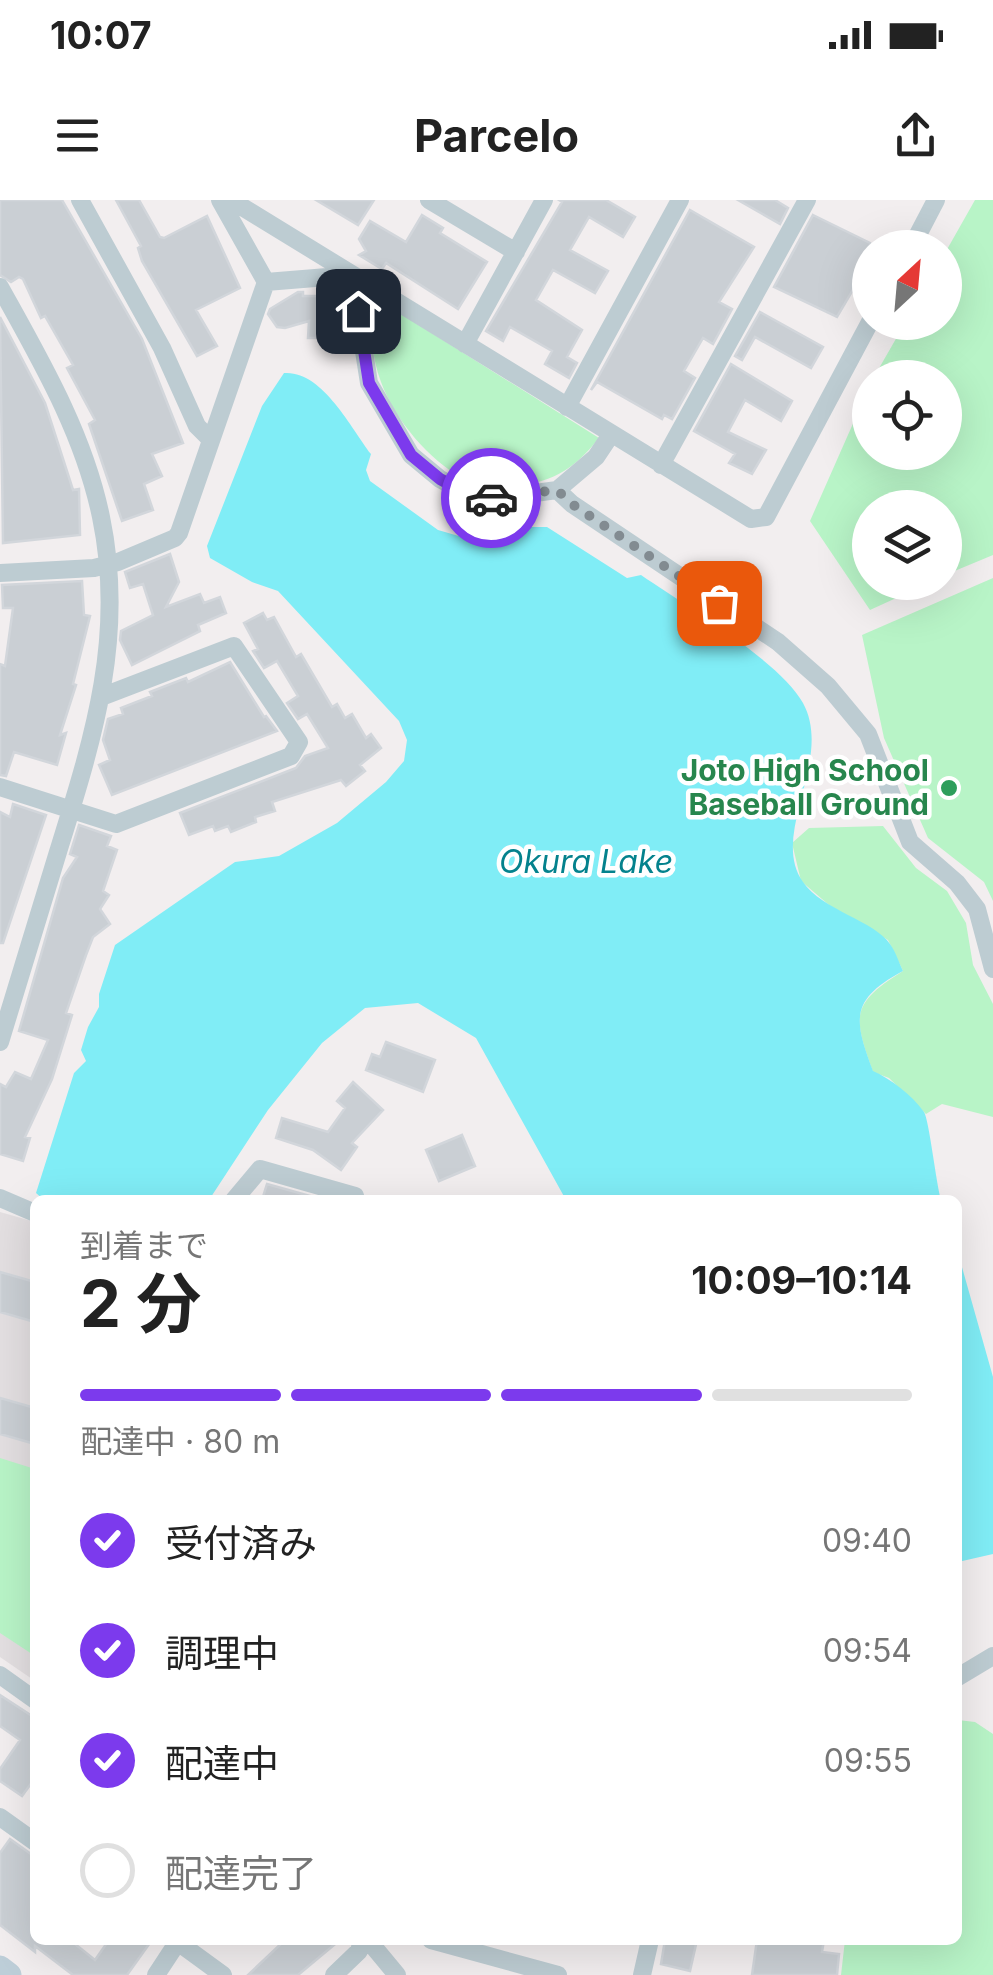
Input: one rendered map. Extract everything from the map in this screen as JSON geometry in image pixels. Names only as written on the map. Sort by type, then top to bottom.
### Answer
[{"type":"street","points":[[80,200],[174,371],[197,426],[211,440]]},
{"type":"street","points":[[0,573],[107,565],[175,538],[266,282],[220,200]]},
{"type":"street","points":[[231,200],[751,520],[766,516],[860,340]]},
{"type":"street","points":[[429,200],[516,252]]},
{"type":"street","points":[[465,344],[544,200]]},
{"type":"street","points":[[568,407],[680,200]]},
{"type":"street","points":[[661,464],[807,200]]},
{"type":"street","points":[[920,230],[936,200]]},
{"type":"street","points":[[266,282],[352,275]]},
{"type":"street","points":[[352,275],[369,383],[411,455],[440,479],[473,497],[500,498],[557,490],[596,456],[610,436]]},
{"type":"street","points":[[0,288],[56,388],[86,460],[102,518],[112,616],[96,729],[0,1042]]},
{"type":"street","points":[[557,490],[572,504],[778,642],[828,686],[868,734],[910,842],[957,883],[978,908],[993,969]]},
{"type":"street","points":[[0,787],[116,824],[298,750],[299,742],[234,646],[100,697]]},
{"type":"street","points":[[238,1195],[260,1169],[351,1195]]},
{"type":"street","points":[[0,1198],[30,1211]]},
{"type":"street","points":[[962,1675],[993,1656]]},
{"type":"street","points":[[0,1675],[30,1696]]},
{"type":"street","points":[[0,1818],[30,1839]]},
{"type":"street","points":[[156,1975],[175,1945]]},
{"type":"street","points":[[182,1945],[223,1975]]},
{"type":"street","points":[[334,1975],[362,1945]]},
{"type":"street","points":[[370,1945],[397,1975]]},
{"type":"street","points":[[449,1945],[558,1975]]},
{"type":"street","points":[[642,1975],[649,1945]]},
{"type":"street","points":[[0,1968],[10,1975]]},
{"type":"shaded area","points":[[0,1212],[30,1221],[30,1678],[0,1657]]},
{"type":"green space","points":[[975,200],[993,200],[993,555],[962,568],[962,490],[852,490],[852,583],[810,521],[852,426],[852,470],[962,470],[962,360],[884,360],[895,340],[962,340],[962,230],[958,230]]},
{"type":"green space","points":[[376,298],[599,438],[577,462],[540,481],[511,485],[479,483],[451,471],[415,438],[387,396],[376,364],[367,306]]},
{"type":"green space","name":"Joto High School Baseball Ground","points":[[993,578],[993,901],[984,882],[928,838],[884,738],[862,635],[942,600],[962,600],[962,591]]},
{"type":"green space","points":[[863,600],[892,600],[870,610]]},
{"type":"green space","points":[[883,826],[916,868],[947,891],[966,923],[973,965],[993,1004],[993,1117],[942,1104],[926,1114],[889,1078],[873,1072],[862,1037],[861,1013],[873,993],[903,971],[888,940],[829,905],[801,881],[792,843],[809,828]]},
{"type":"green space","points":[[0,1458],[30,1467],[30,1653],[0,1633]]},
{"type":"green space","points":[[962,1720],[975,1722],[993,1734],[993,1975],[841,1975],[844,1945],[962,1945]]},
{"type":"water","name":"Okura Lake","points":[[284,373],[311,381],[345,416],[371,454],[366,470],[370,481],[438,530],[469,539],[504,527],[547,527],[627,578],[641,575],[729,634],[791,687],[803,703],[811,725],[808,772],[793,842],[795,863],[812,892],[883,936],[903,971],[865,1002],[860,1025],[862,1038],[873,1071],[901,1088],[924,1112],[940,1195],[563,1195],[476,1038],[418,1003],[365,1008],[322,1043],[268,1110],[212,1195],[36,1193],[74,1073],[86,1061],[81,1050],[99,1007],[99,994],[115,945],[235,862],[279,856],[337,823],[386,782],[404,761],[407,740],[399,721],[278,591],[252,582],[210,558],[207,546],[262,406]]},
{"type":"water","points":[[962,1267],[993,1377],[993,1554],[962,1561]]},
{"type":"building","points":[[0,200],[62,200],[142,339],[183,443],[152,454],[162,476],[144,484],[153,510],[122,521],[89,424],[95,420],[67,368],[73,365],[45,316],[41,318],[23,279],[11,282],[0,275]]},
{"type":"building","points":[[116,200],[139,200],[164,238],[207,216],[240,288],[196,310],[217,346],[197,356],[142,261],[138,248],[141,246]]},
{"type":"building","points":[[316,200],[374,200],[358,225]]},
{"type":"building","points":[[559,200],[606,200],[635,217],[623,237],[589,217],[570,250],[608,271],[595,293],[553,270],[536,300],[582,330],[567,357],[577,363],[569,378],[545,364],[552,351],[510,327],[503,341],[486,331],[562,202]]},
{"type":"building","points":[[738,200],[775,200],[788,208],[780,224]]},
{"type":"building","points":[[690,210],[754,247],[719,302],[732,309],[713,344],[703,338],[684,371],[695,378],[672,419],[664,415],[662,419],[597,382],[591,390]]},
{"type":"building","points":[[422,215],[443,228],[440,233],[487,262],[458,309],[386,263],[382,269],[359,255],[366,251],[359,239],[370,221],[406,242]]},
{"type":"building","points":[[813,215],[852,234],[852,292],[837,317],[774,287]]},
{"type":"building","points":[[303,292],[303,296],[337,296],[337,338],[308,338],[309,321],[277,327],[268,314],[270,309]]},
{"type":"building","points":[[760,312],[823,347],[811,368],[755,337],[742,360],[735,356]]},
{"type":"building","points":[[0,317],[45,403],[73,490],[79,489],[80,535],[3,543]]},
{"type":"building","points":[[731,364],[792,401],[781,421],[745,400],[728,432],[766,450],[752,474],[729,463],[735,454],[694,431]]},
{"type":"building","points":[[170,554],[179,582],[166,607],[200,594],[204,603],[220,597],[226,613],[198,625],[200,631],[132,665],[120,640],[121,631],[153,615],[143,584],[130,588],[125,572]]},
{"type":"building","points":[[82,581],[84,615],[90,616],[73,684],[76,685],[60,735],[66,733],[57,765],[14,752],[6,776],[0,775],[0,664],[5,666],[13,608],[3,608],[2,585]]},
{"type":"building","points":[[263,613],[267,620],[274,617],[296,657],[301,654],[332,707],[337,704],[345,718],[352,714],[366,738],[371,734],[381,748],[360,765],[365,771],[346,786],[341,780],[272,802],[275,811],[255,817],[256,822],[231,832],[228,826],[215,831],[213,826],[189,835],[180,813],[296,768],[305,756],[328,748],[307,714],[298,719],[287,703],[298,696],[277,661],[264,668],[253,651],[258,649],[244,623]]},
{"type":"building","points":[[230,662],[277,731],[112,795],[99,765],[110,760],[103,740],[108,719],[123,714],[121,708],[152,696],[150,692],[186,678],[188,682]]},
{"type":"building","points":[[13,804],[46,815],[0,943],[0,812],[10,817]]},
{"type":"building","points":[[79,825],[111,836],[107,846],[117,850],[103,891],[109,895],[100,909],[110,924],[93,937],[86,955],[66,1013],[72,1015],[52,1079],[25,1137],[30,1138],[23,1161],[0,1154],[0,1084],[6,1087],[15,1072],[31,1079],[48,1040],[19,1031],[63,878],[77,857],[70,854]]},
{"type":"building","points":[[386,1042],[435,1060],[423,1092],[366,1070],[372,1054],[380,1057]]},
{"type":"building","points":[[353,1082],[383,1110],[352,1143],[357,1147],[341,1170],[313,1150],[276,1138],[282,1118],[328,1132],[345,1108],[337,1101]]},
{"type":"building","points":[[462,1135],[475,1166],[439,1181],[426,1150]]},
{"type":"building","points":[[267,1184],[306,1195],[264,1195]]},
{"type":"building","points":[[0,1272],[30,1281],[30,1321],[0,1312]]},
{"type":"building","points":[[0,1398],[30,1407],[30,1443],[0,1434]]},
{"type":"building","points":[[0,1695],[30,1715],[30,1785],[22,1796],[0,1781],[0,1769],[20,1740],[0,1726]]},
{"type":"building","points":[[10,1839],[30,1853],[30,1945],[76,1945],[95,1960],[106,1945],[148,1945],[127,1975],[73,1975],[0,1925],[0,1853]]},
{"type":"building","points":[[280,1945],[334,1945],[298,1975],[248,1975]]},
{"type":"building","points":[[664,1945],[696,1945],[690,1971],[661,1964]]},
{"type":"building","points":[[756,1945],[823,1945],[822,1952],[839,1954],[837,1975],[752,1975]]},
{"type":"way so far","points":[[491,498],[557,490],[719,603]]},
{"type":"place","name":"Joto High School Baseball Ground","points":[[949,788]]},
{"type":"route","points":[[358,311],[369,383],[411,455],[440,479],[473,497],[491,498]]}]
